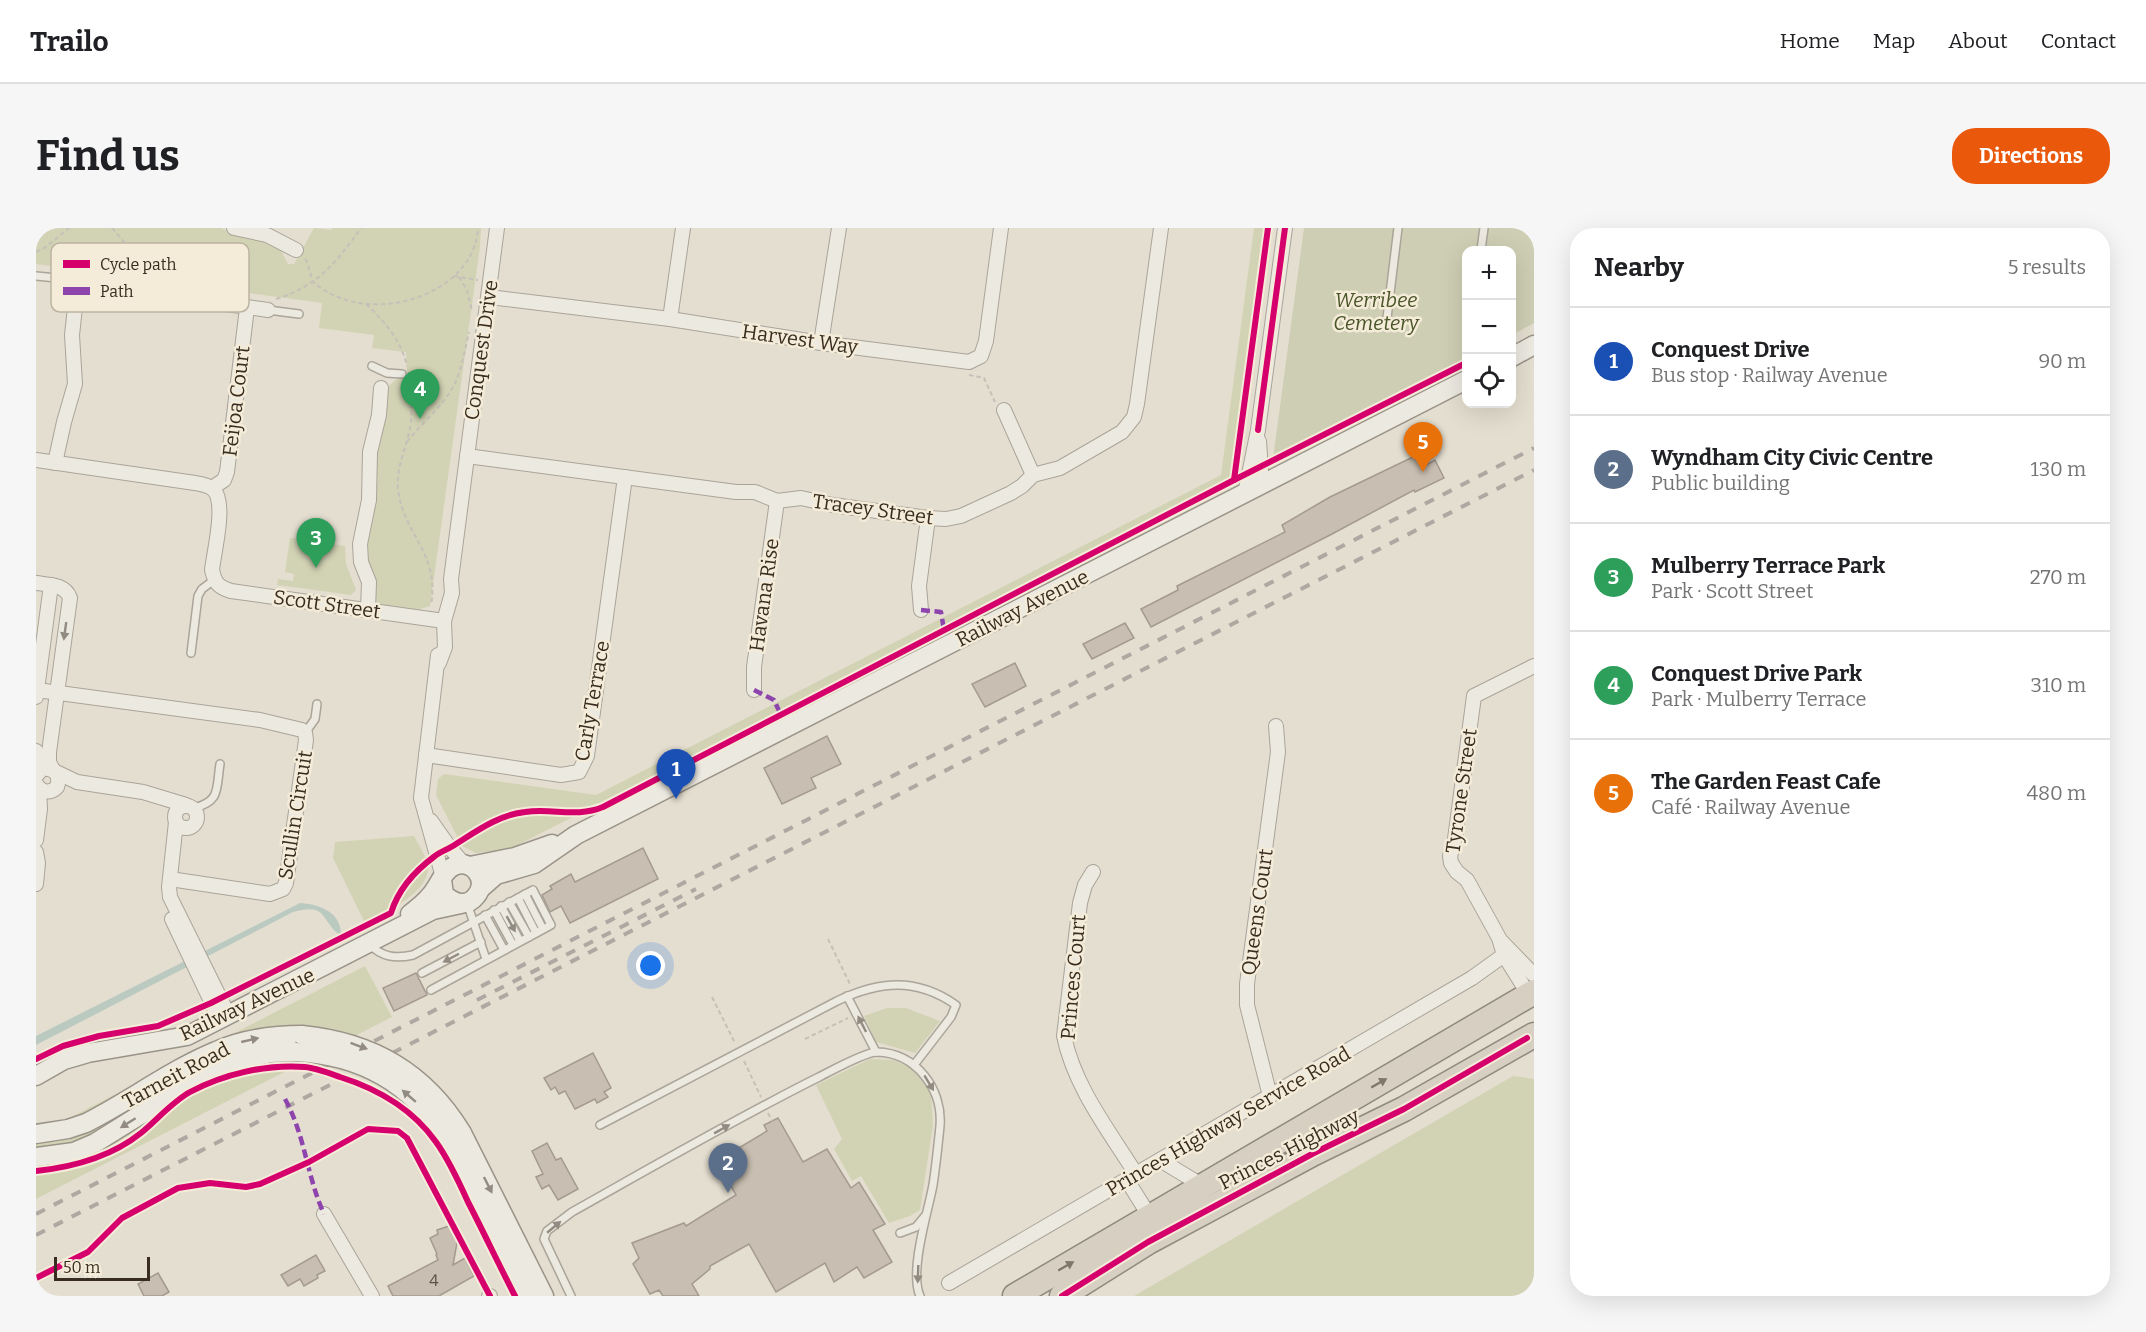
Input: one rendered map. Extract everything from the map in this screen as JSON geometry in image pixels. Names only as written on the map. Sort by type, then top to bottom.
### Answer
[{"type":"highway","name":"Princes Highway","points":[[1015,1296],[1533,992]]},
{"type":"highway","name":"Princes Highway","points":[[1062,1296],[1148,1242],[1314,1153],[1404,1109],[1534,1035]]},
{"type":"highway","points":[[1511,1047],[1534,1058]]},
{"type":"highway","points":[[1150,1217],[1188,1220]]},
{"type":"street","points":[[234,228],[267,235],[296,250]]},
{"type":"street","name":"Conquest Drive","points":[[442,879],[424,811],[422,792],[439,663],[436,619],[452,593],[451,579],[497,228]]},
{"type":"street","points":[[670,319],[683,228]]},
{"type":"street","points":[[821,343],[839,228]]},
{"type":"street","name":"Harvest Way","points":[[489,297],[670,319],[955,362],[973,361],[981,356],[983,351],[1001,228]]},
{"type":"street","name":"Tracey Street","points":[[467,456],[736,492],[755,492],[777,501],[801,498],[833,505],[928,518],[946,519],[961,516],[1016,489],[1033,475],[1060,468],[1122,432],[1134,417],[1161,228]]},
{"type":"street","points":[[1245,494],[1258,430],[1285,228]]},
{"type":"street","points":[[249,308],[268,310]]},
{"type":"street","points":[[55,463],[63,422],[75,384],[72,335],[75,312]]},
{"type":"street","name":"Feijoa Court","points":[[212,488],[224,480],[227,472],[247,312]]},
{"type":"street","points":[[1516,355],[1534,345]]},
{"type":"street","name":"Railway Avenue","points":[[467,865],[515,857],[576,835],[1462,383]]},
{"type":"street","points":[[368,610],[369,582],[361,562],[360,544],[368,506],[370,452],[379,415],[381,388]]},
{"type":"street","points":[[1004,410],[1033,475]]},
{"type":"street","points":[[1258,430],[1262,485]]},
{"type":"street","points":[[36,460],[195,483],[212,488],[218,496],[220,507],[213,556],[214,580]]},
{"type":"street","name":"Carly Terrace","points":[[426,755],[561,775],[579,772],[587,756],[626,477]]},
{"type":"street","name":"Havana Rise","points":[[754,690],[754,666],[777,501]]},
{"type":"street","points":[[921,610],[920,586],[928,518]]},
{"type":"street","name":"Scott Street","points":[[214,580],[218,585],[231,591],[436,619]]},
{"type":"street","points":[[36,583],[67,590],[70,598],[48,758],[59,780],[41,785]]},
{"type":"street","points":[[36,697],[51,585]]},
{"type":"street","name":"Tyrone Street","points":[[1533,992],[1499,938],[1467,880],[1451,863],[1450,856],[1455,839],[1474,696],[1534,666]]},
{"type":"street","name":"Scullin Circuit","points":[[37,690],[267,721],[302,730],[305,733],[306,740],[293,835],[286,883],[283,889],[270,894],[169,883]]},
{"type":"street","name":"Queens Court","points":[[1270,1096],[1247,1005],[1247,995],[1278,752],[1275,726]]},
{"type":"street","points":[[36,751],[41,785]]},
{"type":"street","points":[[36,840],[42,769],[53,770],[77,782]]},
{"type":"street","points":[[41,785],[77,782],[159,796],[190,807],[197,814],[196,822],[179,822]]},
{"type":"street","points":[[159,796],[179,822]]},
{"type":"street","points":[[190,807],[177,810],[179,822],[169,883],[173,904],[225,1018]]},
{"type":"street","points":[[424,811],[450,848],[478,873],[480,878],[478,895],[464,903],[454,902],[444,894],[442,879],[453,866],[467,865]]},
{"type":"street","name":"Railway Avenue","points":[[480,889],[496,875],[534,864],[576,835]]},
{"type":"street","points":[[36,852],[38,863],[36,884]]},
{"type":"street","name":"Princes Court","points":[[1093,872],[1085,885],[1080,903],[1064,1036],[1068,1056],[1079,1082],[1131,1177]]},
{"type":"street","name":"Railway Avenue","points":[[376,940],[429,897],[442,879]]},
{"type":"street","name":"Railway Avenue","points":[[36,1076],[64,1060],[88,1053],[187,1036],[433,910],[464,903]]},
{"type":"street","name":"Tyrone Street","points":[[1499,938],[1504,955],[1533,992]]},
{"type":"street","name":"Princes Highway Service Road","points":[[949,1283],[1472,978],[1504,955]]},
{"type":"street","name":"Tarneit Road","points":[[36,1157],[74,1152],[95,1143],[201,1077],[232,1061],[271,1053],[298,1043],[326,1037],[349,1042],[387,1059],[422,1084],[441,1103],[525,1296]]},
{"type":"street","name":"Tarneit Road","points":[[36,1134],[68,1129],[86,1123],[216,1051],[257,1038],[298,1043]]},
{"type":"street","name":"Tarneit Road","points":[[454,1136],[544,1296]]},
{"type":"street","name":"Princes Highway","points":[[1160,1160],[1203,1186]]},
{"type":"street","points":[[1131,1177],[1150,1217]]},
{"type":"street","points":[[324,1214],[372,1296]]},
{"type":"lane","points":[[1386,326],[1398,228]]},
{"type":"lane","points":[[1482,246],[1484,228]]},
{"type":"lane","points":[[36,276],[51,277]]},
{"type":"lane","points":[[268,310],[299,314]]},
{"type":"lane","points":[[372,366],[387,373],[402,374]]},
{"type":"lane","points":[[381,388],[387,373]]},
{"type":"lane","points":[[191,653],[198,596],[202,589],[214,580]]},
{"type":"lane","name":"Scullin Circuit","points":[[305,733],[315,719],[317,704]]},
{"type":"lane","points":[[190,807],[207,805],[213,798],[220,764]]},
{"type":"lane","points":[[376,940],[379,954],[402,957],[413,955],[532,890],[551,925],[431,990]]},
{"type":"lane","points":[[518,898],[540,931]]},
{"type":"lane","points":[[510,902],[528,937]]},
{"type":"lane","points":[[464,903],[486,959]]},
{"type":"lane","points":[[497,908],[520,941]]},
{"type":"lane","points":[[497,908],[513,945]]},
{"type":"lane","points":[[485,915],[504,950]]},
{"type":"lane","points":[[422,973],[481,942]]},
{"type":"lane","points":[[600,1125],[847,996],[873,986],[904,984],[924,988],[943,996],[956,1005],[951,1017],[914,1065]]},
{"type":"lane","points":[[847,996],[876,1052]]},
{"type":"lane","points":[[571,1296],[544,1239],[547,1231],[572,1212],[765,1105],[839,1067],[876,1052],[909,1061],[922,1071],[936,1094],[940,1123],[916,1277],[920,1296]]},
{"type":"lane","points":[[900,1233],[916,1227],[927,1214]]},
{"type":"path","points":[[36,252],[46,247],[69,228]]},
{"type":"path","points":[[112,228],[126,243]]},
{"type":"path","points":[[249,307],[297,292],[313,282],[330,269],[361,228]]},
{"type":"path","points":[[296,250],[307,262],[313,282],[332,294],[366,304],[387,304],[432,292],[454,276],[466,265],[476,243],[478,228]]},
{"type":"path","points":[[454,276],[490,282]]},
{"type":"path","points":[[366,304],[383,321],[396,339],[406,360],[412,399],[411,423],[398,466],[398,488],[401,508],[429,561],[436,619]]},
{"type":"path","points":[[406,444],[449,394],[457,378],[469,331]]},
{"type":"path","points":[[955,362],[954,373],[984,378],[992,400],[1004,410]]},
{"type":"green space","points":[[36,228],[221,228],[279,247],[288,264],[294,264],[314,228],[331,230],[333,228],[481,228],[430,606],[417,610],[377,604],[374,600],[364,548],[373,470],[387,388],[395,380],[407,376],[406,352],[372,348],[374,335],[319,328],[322,303],[249,293],[249,243],[51,243],[51,266],[36,264]]},
{"type":"green space","points":[[1254,228],[1266,228],[1230,481],[510,849],[476,853],[462,846],[436,795],[438,779],[444,774],[596,795],[1221,475]]},
{"type":"green space","name":"Werribee Cemetery","points":[[1304,228],[1534,228],[1534,323],[1516,333],[1516,246],[1462,246],[1462,361],[1273,459]]},
{"type":"green space","points":[[290,538],[345,546],[346,564],[356,590],[351,595],[277,585],[278,579],[293,581],[294,574],[285,572]]},
{"type":"green space","points":[[414,836],[427,861],[428,872],[424,882],[417,891],[396,907],[365,923],[333,858],[335,842]]},
{"type":"green space","points":[[365,966],[392,1017],[36,1199],[36,1135]]},
{"type":"green space","points":[[887,1008],[906,1008],[940,1021],[915,1053],[876,1042],[864,1016]]},
{"type":"green space","points":[[870,1059],[894,1060],[915,1070],[931,1091],[933,1125],[920,1210],[889,1223],[861,1176],[852,1181],[834,1149],[842,1139],[816,1085]]},
{"type":"green space","points":[[1513,1076],[1534,1079],[1534,1296],[1134,1296]]},
{"type":"shaded area","points":[[300,903],[327,910],[337,919],[341,933],[338,934],[317,911],[311,909],[293,912],[36,1045],[36,1036]]},
{"type":"building","points":[[1417,455],[1423,467],[1435,460],[1444,478],[1415,492],[1414,490],[1151,627],[1141,609],[1178,590],[1177,586],[1285,532],[1282,525],[1330,497]]},
{"type":"building","points":[[1125,623],[1134,638],[1092,659],[1083,644]]},
{"type":"building","points":[[1015,663],[1026,686],[985,707],[972,684]]},
{"type":"building","points":[[827,736],[841,764],[811,778],[816,788],[782,804],[764,768]]},
{"type":"building","points":[[643,848],[658,879],[570,923],[561,906],[550,912],[542,895],[552,889],[550,886],[571,874],[575,882]]},
{"type":"building","points":[[416,973],[427,995],[394,1011],[383,988]]},
{"type":"building","points":[[593,1053],[611,1088],[604,1092],[608,1097],[597,1103],[595,1099],[575,1109],[565,1091],[559,1094],[555,1087],[551,1090],[544,1078]]},
{"type":"building","points":[[778,1118],[803,1162],[827,1149],[851,1188],[859,1182],[885,1224],[873,1230],[892,1262],[864,1278],[857,1267],[834,1282],[825,1263],[776,1292],[749,1244],[710,1266],[710,1269],[692,1284],[699,1296],[663,1296],[659,1290],[650,1294],[633,1264],[639,1258],[632,1243],[684,1223],[686,1226],[736,1195],[717,1161],[767,1131],[764,1125]]},
{"type":"building","points":[[547,1143],[556,1160],[561,1158],[578,1189],[558,1200],[549,1185],[542,1189],[536,1177],[543,1174],[532,1151]]},
{"type":"building","points":[[452,1225],[458,1237],[453,1265],[465,1258],[474,1276],[439,1296],[393,1296],[388,1286],[438,1260],[430,1238],[438,1234],[437,1230]]},
{"type":"building","points":[[316,1255],[325,1271],[304,1286],[300,1279],[288,1286],[281,1275]]},
{"type":"building","points":[[158,1273],[169,1292],[162,1296],[144,1296],[138,1284]]},
{"type":"railway","points":[[36,1214],[1534,448]]},
{"type":"railway","points":[[36,1235],[1534,470]]},
{"type":"railway","points":[[477,1000],[696,889]]},
{"type":"marked path","points":[[921,610],[941,612],[944,630]]},
{"type":"marked path","points":[[754,690],[774,700],[781,715]]},
{"type":"marked path","points":[[285,1099],[297,1127],[324,1214]]},
{"type":"cycle path","points":[[1234,480],[1268,228]]},
{"type":"cycle path","points":[[1258,430],[1285,228]]},
{"type":"cycle path","points":[[36,1059],[63,1046],[99,1036],[158,1026],[211,1003],[391,913],[408,881],[421,868],[437,855],[486,825],[525,812],[583,812],[603,807],[1234,480],[1462,365]]},
{"type":"cycle path","points":[[1062,1296],[1148,1242],[1314,1153],[1404,1109],[1527,1038]]},
{"type":"cycle path","points":[[36,1171],[78,1164],[117,1149],[141,1133],[183,1096],[217,1080],[231,1075],[275,1067],[305,1067],[318,1070],[368,1087],[381,1094],[405,1110],[427,1130],[449,1164],[515,1296]]},
{"type":"cycle path","points":[[36,1278],[88,1252],[122,1218],[178,1188],[210,1183],[246,1187],[260,1184],[309,1162],[368,1129],[398,1131],[407,1138],[490,1296]]},
{"type":"place","name":"Conquest Drive Park","points":[[420,419]]},
{"type":"place","name":"The Garden Feast Cafe","points":[[1423,472]]},
{"type":"place","name":"Mulberry Terrace Park","points":[[316,568]]},
{"type":"place","name":"Conquest Drive","points":[[676,799]]},
{"type":"place","name":"Wyndham City Civic Centre","points":[[728,1193]]}]
